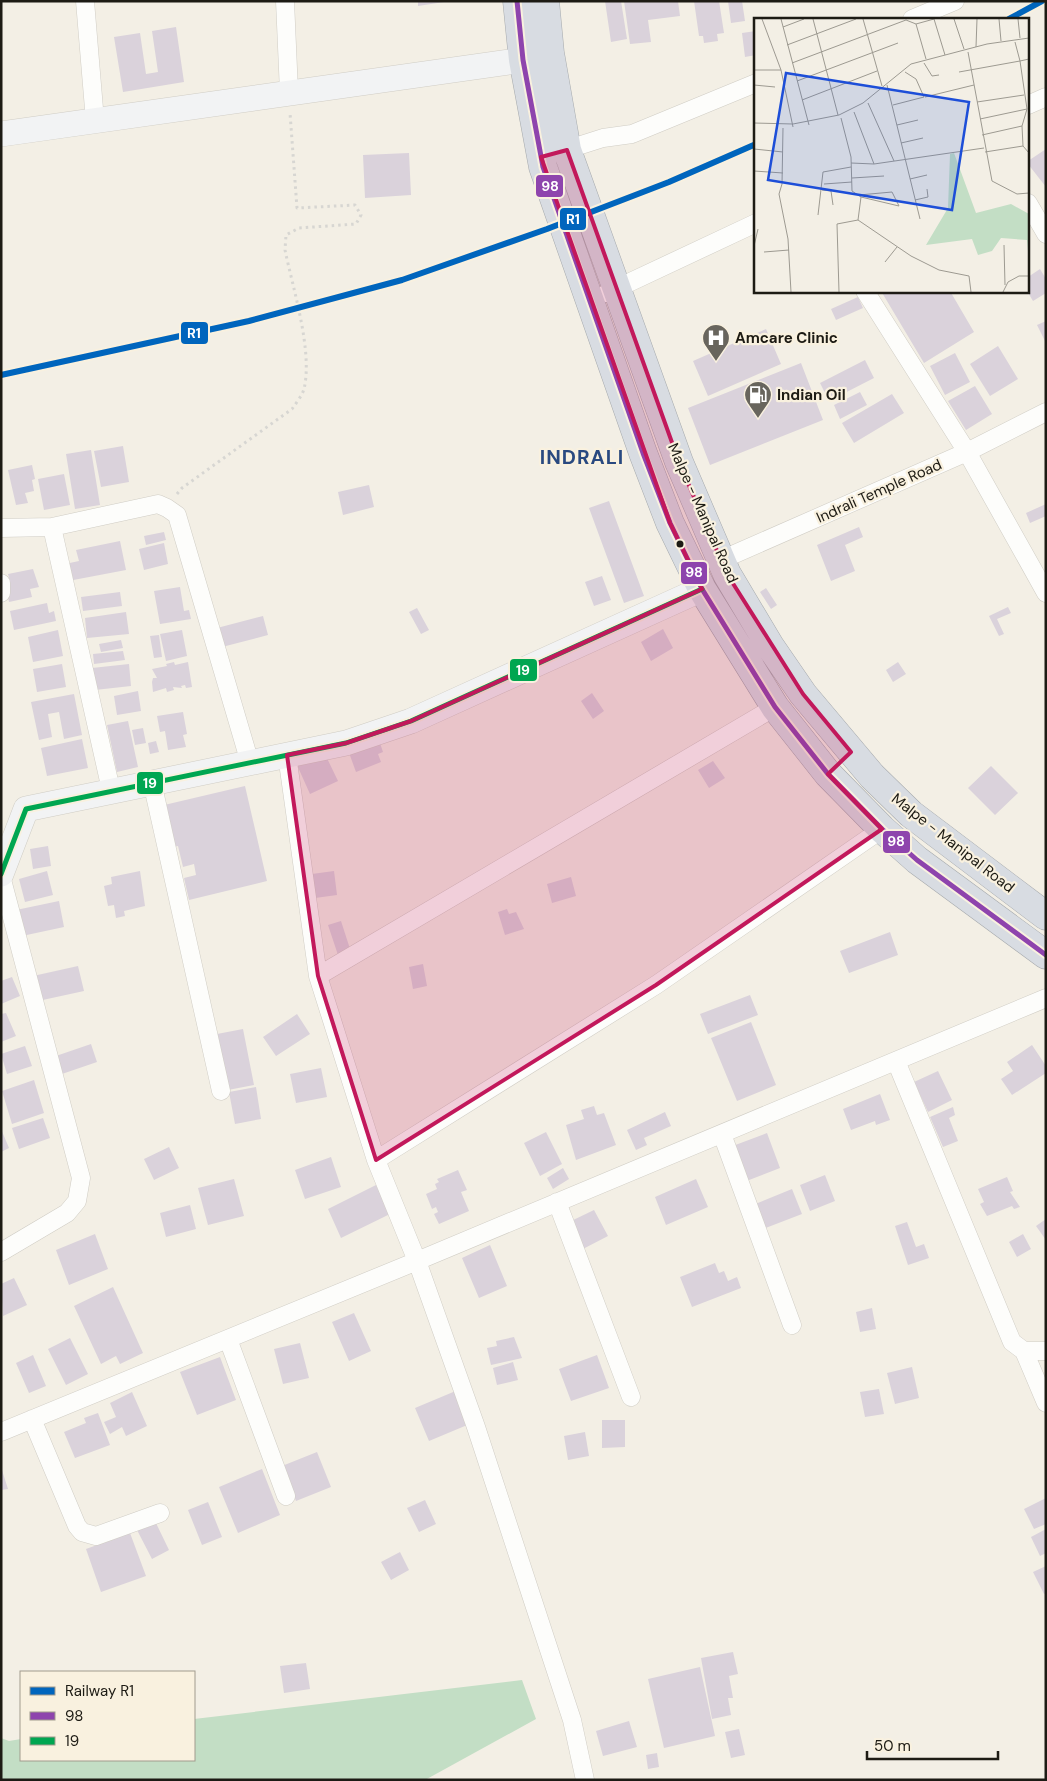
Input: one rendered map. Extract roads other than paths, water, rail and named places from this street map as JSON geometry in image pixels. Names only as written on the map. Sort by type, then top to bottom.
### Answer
[{"type":"highway","points":[[517,1],[523,60],[541,157],[589,300],[670,523],[702,588],[775,707],[828,774],[882,829],[917,860],[1046,955]]},
{"type":"highway","name":"Malpe - Manipal Road","points":[[545,1],[550,53],[567,150],[679,462],[721,560],[770,646],[802,694],[851,752],[911,814],[1046,916]]},
{"type":"highway","points":[[828,774],[851,752]]},
{"type":"street","points":[[85,1],[95,121]]},
{"type":"street","points":[[285,1],[289,92]]},
{"type":"street","points":[[914,18],[955,1]]},
{"type":"street","points":[[1,134],[523,60]]},
{"type":"street","points":[[541,157],[604,138],[632,134],[754,84]]},
{"type":"street","points":[[1030,104],[1046,97]]},
{"type":"street","points":[[1030,206],[1046,234]]},
{"type":"street","points":[[589,300],[616,290],[754,224]]},
{"type":"street","points":[[867,292],[967,452],[1046,593]]},
{"type":"street","name":"Indrali Temple Road","points":[[721,560],[967,452],[1040,414]]},
{"type":"street","points":[[1,528],[52,527],[158,504],[177,515],[250,763]]},
{"type":"street","points":[[52,527],[111,790]]},
{"type":"street","points":[[1,582],[1,594]]},
{"type":"street","points":[[1,1252],[67,1213],[76,1201],[82,1178],[1,875],[26,809],[346,743],[411,721],[702,588]]},
{"type":"street","points":[[318,976],[775,707]]},
{"type":"street","points":[[287,755],[318,976],[376,1160],[417,1261],[476,1427],[572,1720],[585,1780]]},
{"type":"street","points":[[152,782],[221,1091]]},
{"type":"street","points":[[376,1160],[656,985],[882,829]]},
{"type":"street","points":[[1,1432],[417,1261],[1046,998]]},
{"type":"street","points":[[896,1061],[1012,1342],[1024,1350],[1046,1351]]},
{"type":"street","points":[[722,1134],[792,1325]]},
{"type":"street","points":[[557,1202],[631,1397]]},
{"type":"street","points":[[228,1339],[286,1496]]},
{"type":"street","points":[[1024,1350],[1046,1403]]},
{"type":"street","points":[[32,1419],[77,1526],[82,1532],[96,1536],[160,1513]]},
{"type":"rail line","name":"R1","points":[[1011,18],[1042,1]]},
{"type":"rail line","name":"R1","points":[[1,375],[249,321],[402,280],[547,229],[669,182],[754,145]]},
{"type":"place","name":"Amcare Clinic","points":[[716,362]]},
{"type":"place","name":"Indian Oil","points":[[758,419]]},
{"type":"district","name":"INDRALI","points":[[582,457]]}]
